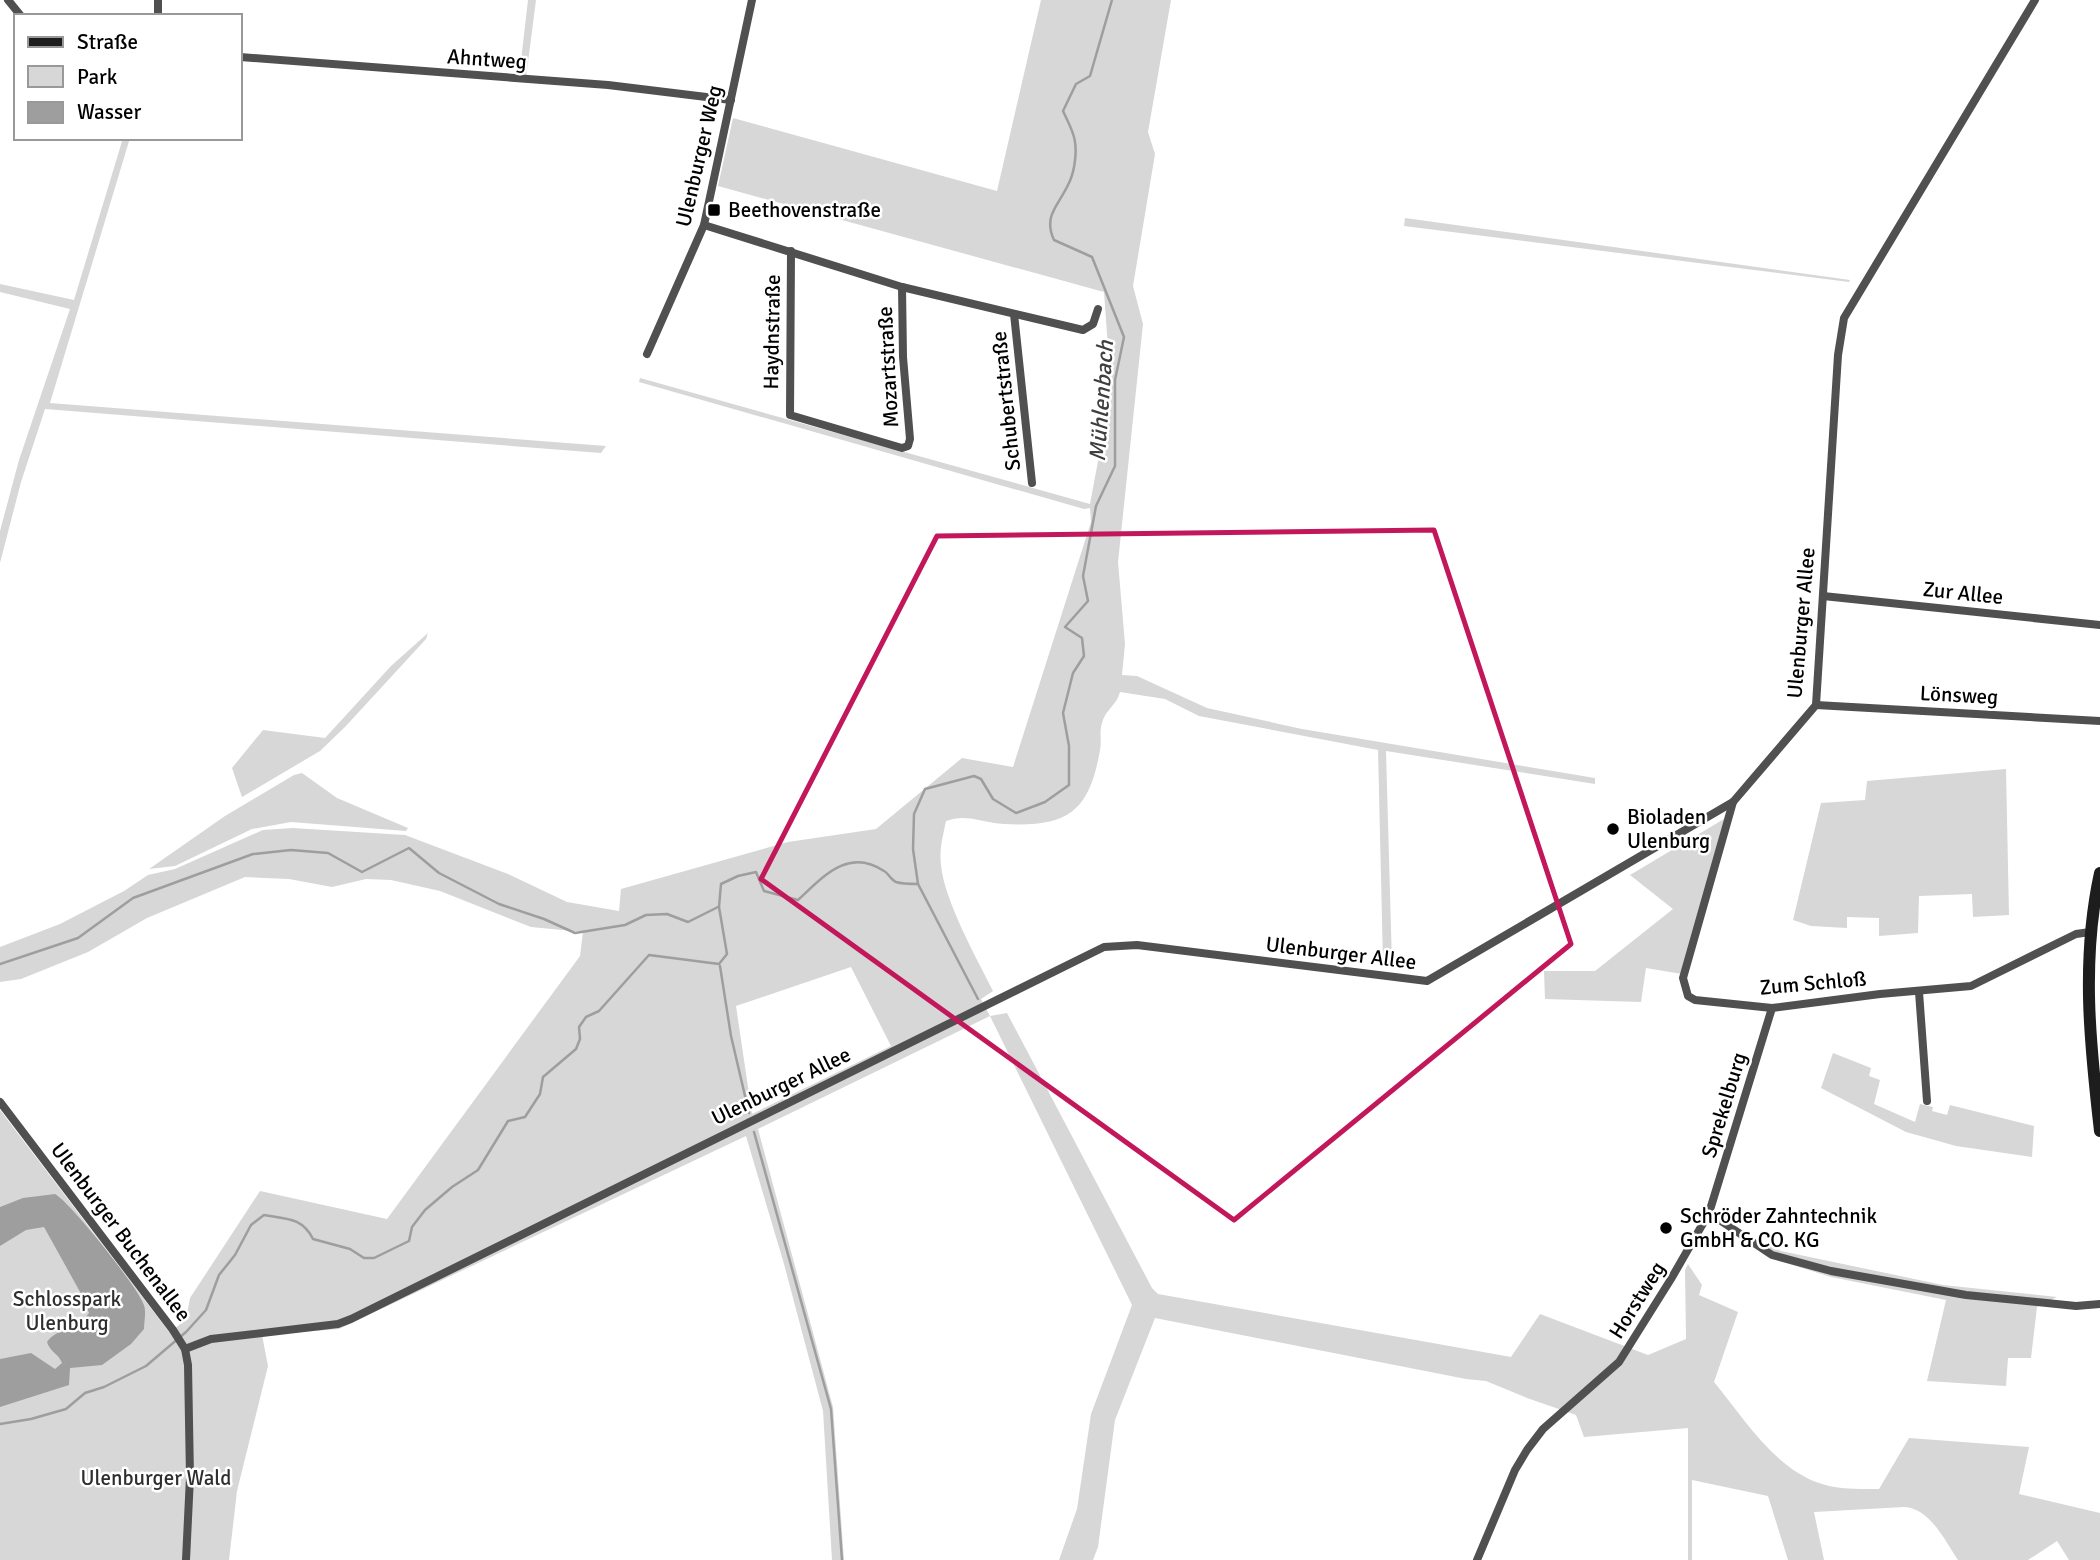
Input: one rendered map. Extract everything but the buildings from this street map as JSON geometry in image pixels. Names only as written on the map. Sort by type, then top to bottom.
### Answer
[{"type":"main road","points":[[2100,873],[2090,932],[2088,966],[2100,1131]]},
{"type":"street","points":[[8,0],[19,14]]},
{"type":"street","name":"Ulenburger Weg","points":[[647,354],[704,225],[752,0]]},
{"type":"street","name":"Ulenburger Allee","points":[[185,1349],[211,1339],[338,1324],[351,1319],[1104,947],[1137,945],[1427,981],[1733,803],[1816,705],[1838,355],[1844,318],[2035,0]]},
{"type":"street","name":"Ahntweg","points":[[242,57],[608,85],[731,100]]},
{"type":"street","points":[[704,225],[902,287],[1083,330],[1093,324],[1098,309]]},
{"type":"street","name":"Haydnstraße","points":[[791,251],[790,415],[902,448],[908,446]]},
{"type":"street","name":"Mozartstraße","points":[[902,287],[903,357],[910,439],[908,446]]},
{"type":"street","name":"Schubertstraße","points":[[1014,314],[1032,483]]},
{"type":"street","name":"Zur Allee","points":[[1823,596],[2100,625]]},
{"type":"street","name":"Lönsweg","points":[[1816,705],[2100,721]]},
{"type":"street","name":"Zum Schloß","points":[[1733,803],[1683,978],[1688,996],[1695,1000],[1772,1008],[1971,986],[2076,934],[2090,932]]},
{"type":"street","points":[[1919,992],[1927,1101]]},
{"type":"street","name":"Sprekelburg","points":[[1709,1213],[1772,1008]]},
{"type":"street","name":"Ulenburger Buchenallee","points":[[0,1102],[185,1349],[188,1365],[190,1477],[186,1560]]},
{"type":"street","points":[[1709,1213],[1772,1255],[1831,1270],[1966,1295],[2076,1306],[2100,1304]]},
{"type":"street","name":"Horstweg","points":[[1477,1560],[1515,1470],[1527,1450],[1543,1429],[1619,1362],[1709,1213]]},
{"type":"highlighted area","points":[[1434,530],[1571,944],[1234,1220],[761,879],[937,536]]},
{"type":"green space","points":[[528,0],[536,0],[526,78],[519,78]]},
{"type":"green space","points":[[1041,0],[1171,0],[1148,132],[1155,154],[1133,286],[1143,324],[1118,562],[1125,644],[1122,675],[1137,676],[1207,708],[1302,729],[1595,778],[1595,784],[1386,751],[1392,964],[1383,963],[1378,750],[1199,716],[1165,699],[1120,692],[1102,723],[1100,750],[1089,789],[1071,812],[1044,823],[996,823],[968,818],[946,821],[941,854],[943,879],[962,929],[993,991],[981,999],[990,1016],[758,1129],[833,1407],[844,1560],[832,1560],[823,1411],[746,1136],[339,1329],[262,1335],[268,1366],[237,1491],[229,1560],[0,1560],[0,1110],[169,1332],[184,1318],[190,1298],[260,1191],[387,1219],[580,956],[583,932],[531,927],[440,891],[391,880],[366,879],[332,887],[289,879],[245,877],[147,918],[88,952],[21,979],[0,982],[0,947],[60,924],[124,891],[148,875],[175,869],[263,830],[293,828],[405,835],[508,874],[567,902],[619,911],[621,889],[788,842],[876,829],[962,758],[1013,767],[1091,522],[1090,508],[1084,509],[639,382],[640,378],[1090,504],[1104,429],[1100,408],[1108,348],[1104,292],[718,186],[733,118],[997,191]],"holes":[[[851,967],[891,1046],[752,1114],[736,1006]]]},
{"type":"green space","points":[[122,140],[129,140],[50,403],[606,446],[601,453],[45,409],[21,482],[0,563],[0,531],[19,460],[70,309],[0,292],[0,284],[74,300]]},
{"type":"green space","points":[[1405,218],[1850,280],[1849,282],[1404,226]]},
{"type":"green space","points":[[428,633],[426,639],[320,751],[242,797],[232,768],[263,730],[325,738],[391,666]]},
{"type":"green space","points":[[2006,769],[2009,915],[1973,917],[1972,894],[1919,896],[1918,933],[1879,936],[1879,918],[1847,917],[1847,928],[1811,926],[1793,920],[1821,803],[1865,800],[1867,781]]},
{"type":"green space","points":[[302,773],[337,798],[408,828],[406,831],[291,822],[252,829],[175,866],[149,869],[225,816],[294,775]]},
{"type":"green space","points":[[1724,819],[1682,974],[1646,968],[1641,1002],[1545,999],[1544,971],[1595,971],[1673,909],[1630,875]]},
{"type":"green space","points":[[1007,1013],[1152,1288],[1158,1294],[1511,1357],[1540,1314],[1648,1355],[1686,1339],[1685,1270],[1688,1264],[1702,1285],[1699,1295],[1738,1312],[1714,1382],[1773,1454],[1787,1466],[1826,1485],[1849,1489],[1879,1489],[1909,1438],[2029,1447],[2019,1494],[2100,1513],[2100,1560],[2069,1560],[2057,1541],[2028,1560],[1958,1560],[1929,1519],[1922,1513],[1904,1507],[1814,1512],[1824,1560],[1788,1560],[1768,1496],[1692,1480],[1692,1560],[1688,1560],[1688,1428],[1584,1437],[1576,1415],[1486,1381],[1155,1318],[1115,1420],[1098,1547],[1093,1560],[1059,1560],[1077,1509],[1091,1414],[1132,1305],[990,1016]]},
{"type":"green space","points":[[1833,1053],[1871,1068],[1869,1076],[1880,1080],[1874,1104],[1915,1122],[1920,1104],[1933,1107],[1932,1111],[1947,1115],[1950,1105],[2034,1126],[2032,1157],[1956,1146],[1906,1132],[1821,1088]]},
{"type":"green space","points":[[1768,1244],[1781,1251],[1943,1285],[2057,1297],[2037,1307],[2031,1358],[2008,1358],[2006,1386],[1927,1381],[1946,1300],[1831,1277],[1770,1258],[1763,1254]]},
{"type":"water","points":[[55,1194],[88,1227],[138,1293],[145,1309],[144,1329],[131,1344],[102,1365],[70,1368],[69,1385],[0,1407],[0,1359],[31,1353],[55,1369],[62,1363],[47,1342],[89,1313],[44,1227],[26,1230],[0,1246],[0,1207],[23,1198]]},
{"type":"waterway","name":"Mühlenbach","points":[[0,1424],[66,1409],[85,1393],[104,1387],[146,1366],[186,1332],[206,1310],[219,1275],[235,1255],[251,1225],[264,1215],[293,1220],[304,1227],[313,1239],[350,1249],[364,1258],[374,1258],[409,1241],[412,1227],[425,1210],[478,1170],[508,1121],[525,1117],[540,1094],[543,1077],[576,1049],[580,1039],[579,1027],[586,1017],[599,1011],[649,955],[719,964],[727,954],[719,907],[721,884],[756,872],[764,891],[798,900],[827,874],[837,868],[859,862],[871,864],[884,871],[896,882],[918,884],[913,849],[914,814],[925,789],[974,776],[981,779],[993,799],[1016,813],[1045,802],[1069,785],[1069,746],[1063,713],[1073,673],[1084,656],[1082,638],[1065,627],[1088,601],[1083,576],[1096,506],[1115,466],[1115,380],[1124,337],[1092,257],[1054,240],[1050,224],[1053,211],[1070,181],[1075,158],[1076,147],[1072,130],[1063,111],[1076,84],[1090,76],[1112,0]]},
{"type":"waterway","points":[[0,964],[78,938],[133,898],[253,854],[291,850],[328,853],[362,872],[409,848],[439,873],[499,904],[575,933],[625,925],[646,915],[667,914],[688,922],[718,907]]},
{"type":"waterway","points":[[918,884],[978,999]]},
{"type":"waterway","points":[[720,966],[731,1036],[749,1113]]},
{"type":"waterway","points":[[754,1132],[831,1409],[842,1560]]},
{"type":"place","name":"Beethovenstraße","points":[[714,210]]},
{"type":"place","name":"Bioladen Ulenburg","points":[[1613,829]]},
{"type":"place","name":"Schröder Zahntechnik GmbH & CO. KG","points":[[1666,1228]]},
{"type":"park label","name":"Schlosspark Ulenburg","points":[[67,1311]]},
{"type":"park label","name":"Ulenburger Wald","points":[[156,1478]]}]
